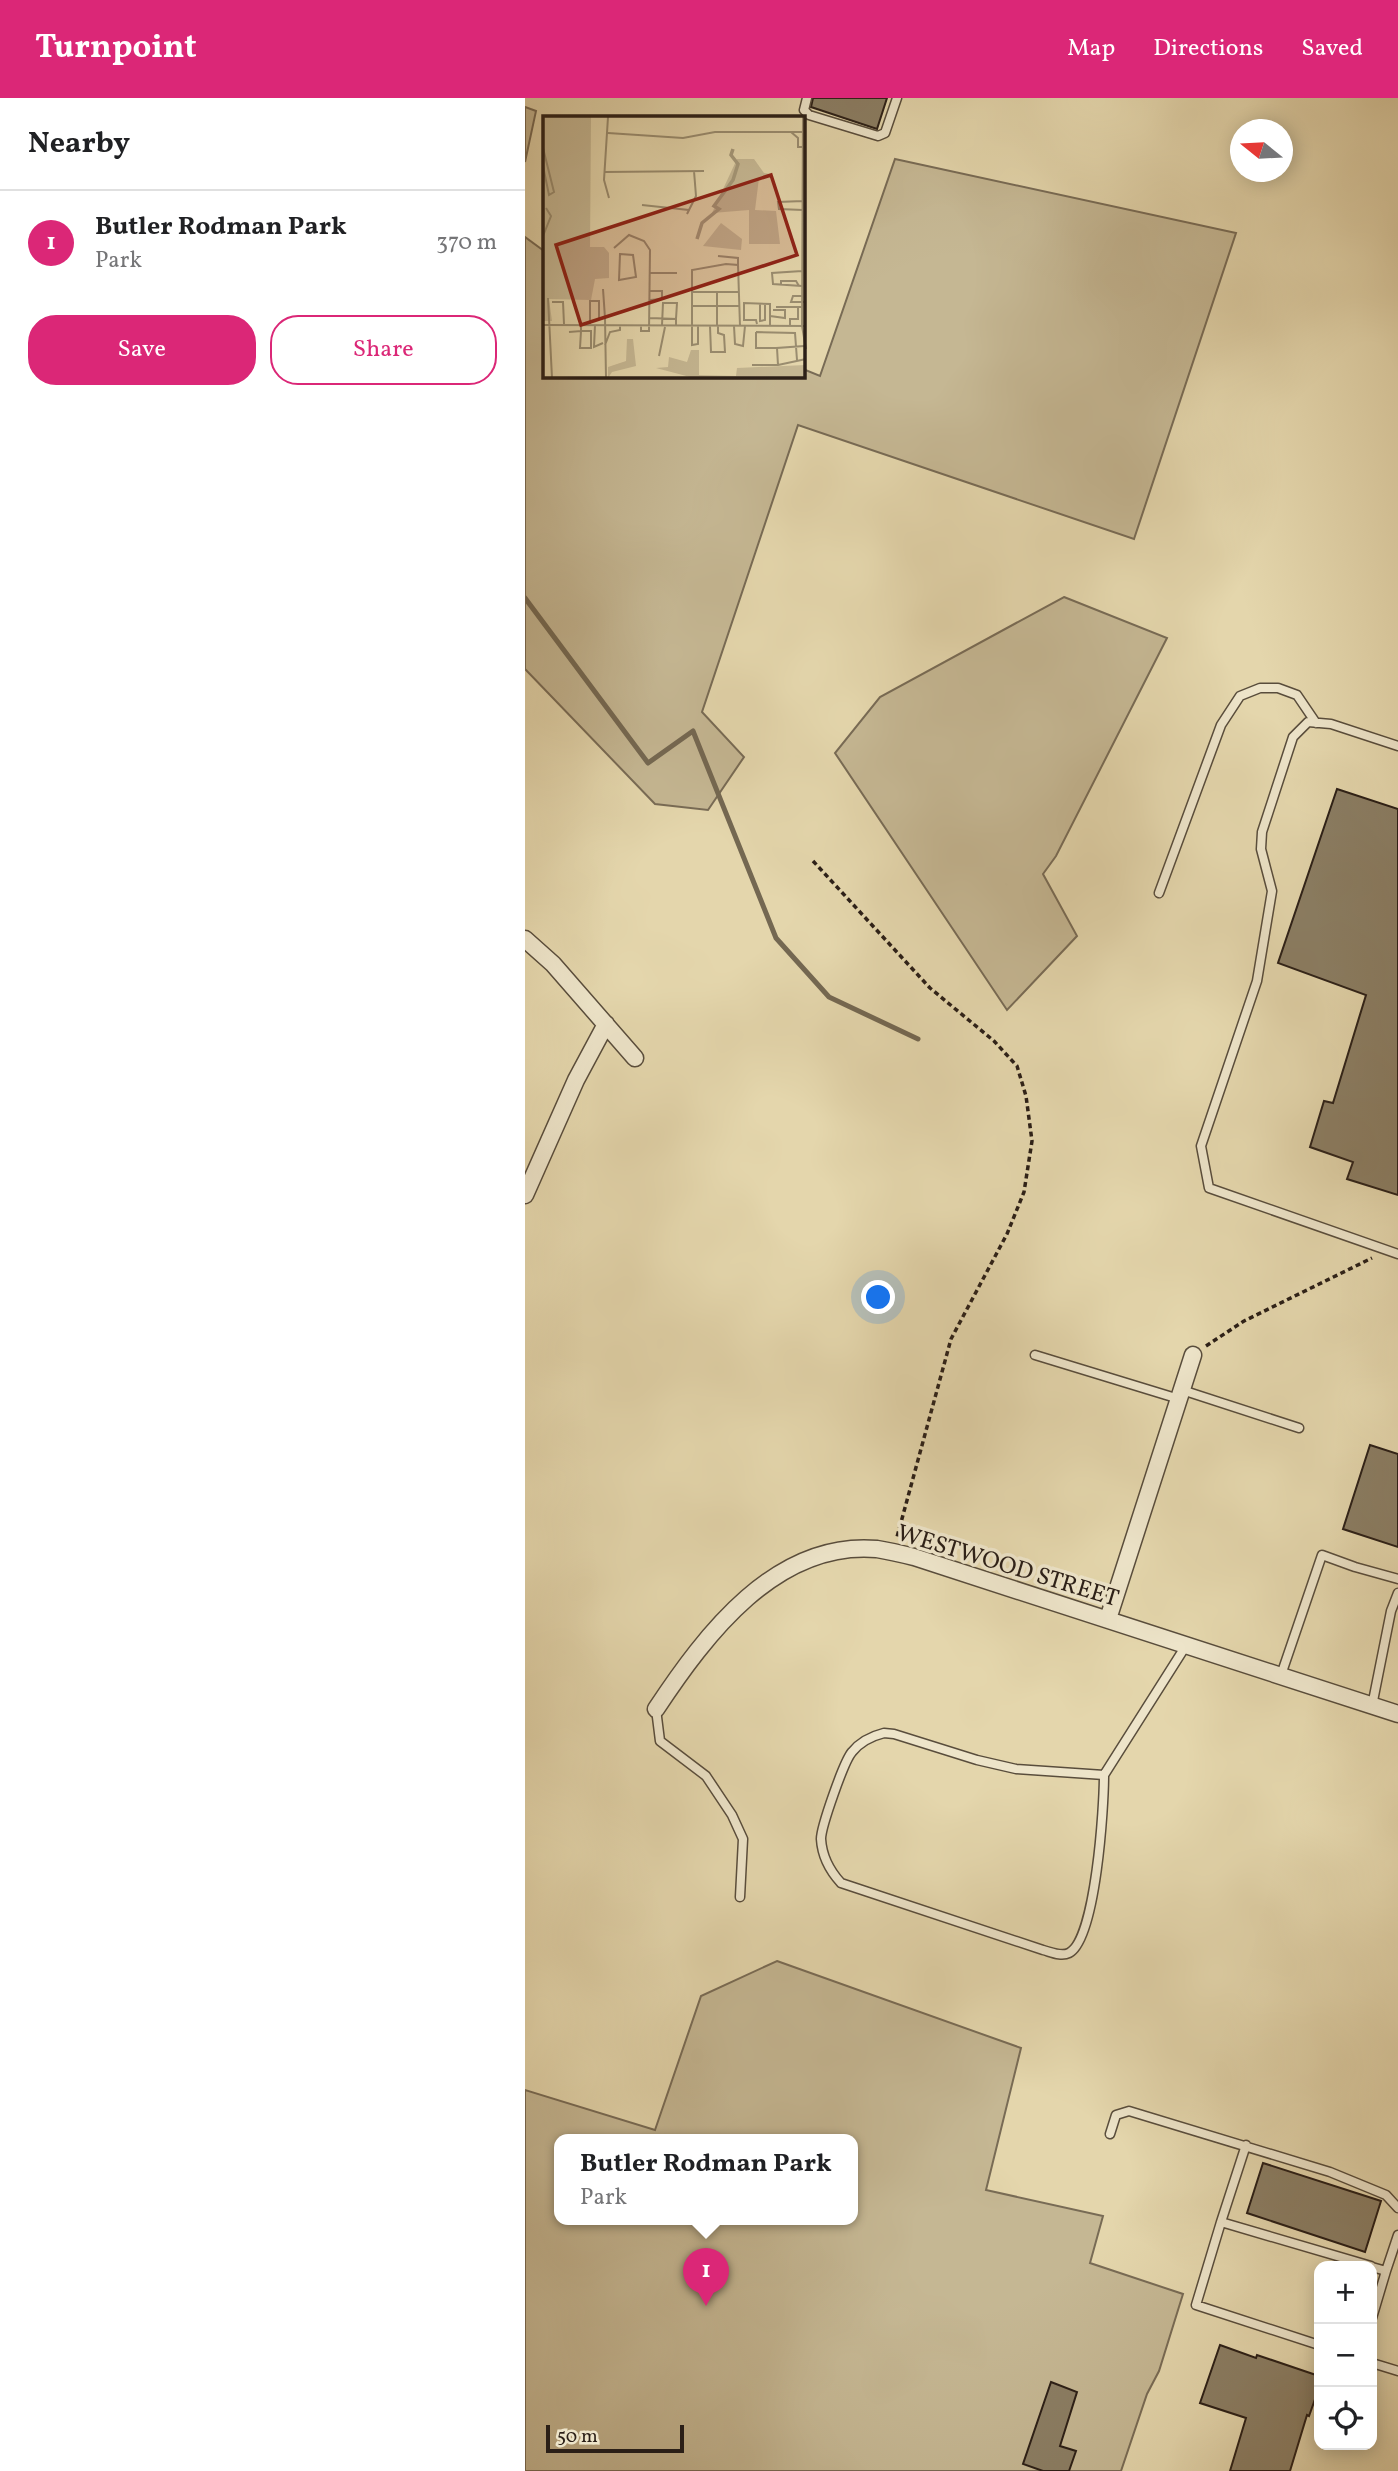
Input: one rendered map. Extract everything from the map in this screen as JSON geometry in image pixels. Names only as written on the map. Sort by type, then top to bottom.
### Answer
[{"type":"street","points":[[525,940],[553,964],[635,1058]]},
{"type":"street","points":[[525,1195],[576,1080],[606,1024]]},
{"type":"street","points":[[1108,1619],[1192,1355]]},
{"type":"street","name":"WESTWOOD STREET","points":[[656,1709],[732,1612],[772,1577],[821,1555],[875,1549],[914,1557],[1398,1714]]},
{"type":"lane","points":[[807,98],[804,110],[809,115],[878,136],[885,133],[897,98]]},
{"type":"lane","points":[[1159,893],[1221,725],[1240,696],[1259,688],[1278,688],[1297,695],[1316,723]]},
{"type":"lane","points":[[1398,746],[1331,724],[1308,722],[1293,737],[1262,832],[1261,849],[1272,891],[1257,981],[1201,1146],[1209,1188],[1398,1254]]},
{"type":"lane","points":[[1035,1355],[1299,1428]]},
{"type":"lane","points":[[1280,1675],[1322,1555],[1398,1579]]},
{"type":"lane","points":[[1372,1706],[1391,1611],[1398,1593]]},
{"type":"lane","points":[[1104,1775],[1016,1769],[977,1760],[894,1734],[874,1735],[850,1754],[843,1770],[822,1832],[824,1855],[831,1873],[841,1883],[854,1889],[1043,1950],[1069,1953],[1083,1938],[1087,1922],[1097,1870],[1104,1775],[1187,1644]]},
{"type":"lane","points":[[656,1709],[660,1741],[706,1776],[732,1815],[743,1839],[740,1897]]},
{"type":"lane","points":[[1110,2134],[1115,2115],[1129,2111],[1330,2172],[1386,2195],[1398,2208]]},
{"type":"lane","points":[[1246,2146],[1196,2305],[1314,2344]]},
{"type":"lane","points":[[1221,2221],[1354,2261]]},
{"type":"lane","points":[[1377,2301],[1398,2235]]},
{"type":"lane","points":[[1377,2268],[1386,2271]]},
{"type":"lane","points":[[1377,2365],[1398,2371]]},
{"type":"path","points":[[813,861],[930,988],[994,1041],[1017,1066],[1026,1096],[1032,1141],[1024,1192],[994,1260],[951,1339],[893,1553]]},
{"type":"path","points":[[1192,1355],[1244,1321],[1388,1251]]},
{"type":"shaded area","points":[[525,107],[536,111],[525,162]]},
{"type":"shaded area","points":[[895,159],[1236,233],[1134,539],[798,425],[702,712],[744,757],[708,810],[655,804],[525,669],[525,237],[543,250],[543,378],[805,378],[805,370],[820,376]]},
{"type":"shaded area","points":[[1064,597],[1167,638],[1056,856],[1043,874],[1077,936],[1007,1010],[835,753],[880,697]]},
{"type":"shaded area","points":[[777,1961],[1021,2048],[986,2190],[1103,2216],[1090,2263],[1183,2294],[1159,2371],[1147,2394],[1121,2471],[525,2471],[525,2090],[655,2130],[701,1996]]},
{"type":"building","points":[[813,98],[887,98],[877,129],[811,107]]},
{"type":"building","points":[[1337,789],[1398,809],[1398,1195],[1347,1179],[1353,1162],[1310,1147],[1324,1101],[1333,1103],[1366,995],[1278,963]]},
{"type":"building","points":[[1370,1445],[1398,1454],[1398,1547],[1343,1529]]},
{"type":"building","points":[[1263,2163],[1381,2201],[1365,2252],[1247,2213]]},
{"type":"building","points":[[1220,2345],[1314,2374],[1314,2402],[1309,2416],[1307,2415],[1290,2471],[1230,2471],[1246,2418],[1200,2403]]},
{"type":"building","points":[[1051,2382],[1077,2392],[1060,2446],[1076,2451],[1069,2471],[1043,2471],[1023,2464]]},
{"type":"waterway","points":[[525,598],[648,763],[693,731],[776,938],[829,997],[918,1039]]},
{"type":"place","name":"Butler Rodman Park","points":[[706,2306]]}]
